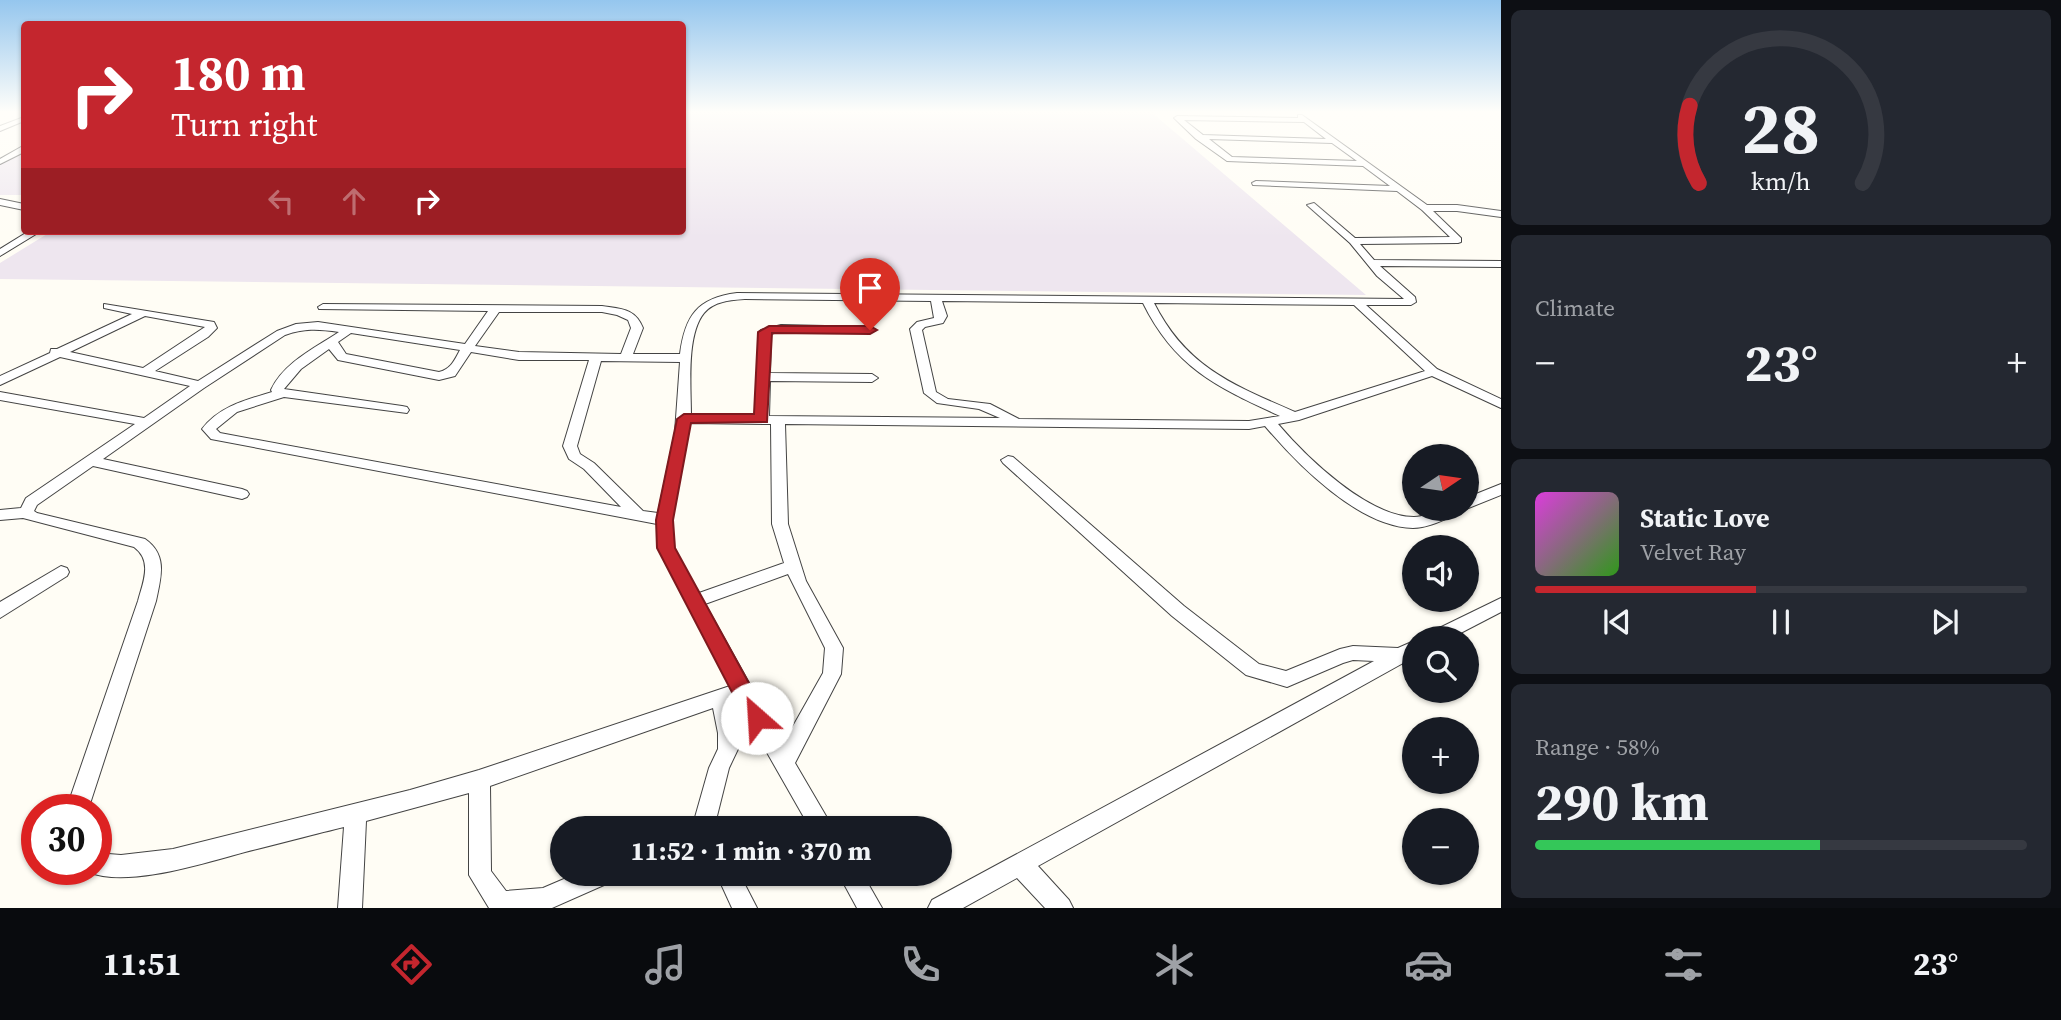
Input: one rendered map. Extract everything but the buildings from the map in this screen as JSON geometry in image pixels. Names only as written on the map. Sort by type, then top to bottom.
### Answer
[{"type":"street","points":[[0,162],[16,153]]},
{"type":"street","points":[[1222,153],[1230,159],[1365,163]]},
{"type":"street","points":[[1352,153],[1425,208],[1458,240],[1353,241]]},
{"type":"street","points":[[1256,183],[1398,189]]},
{"type":"street","points":[[0,202],[21,206]]},
{"type":"street","points":[[815,816],[666,548],[665,520],[684,419],[687,358],[693,322],[698,313],[713,302],[723,299],[761,296],[1358,303],[1412,301],[1381,275],[1374,262],[1353,241],[1311,205]]},
{"type":"street","points":[[1425,208],[1457,208],[1501,214]]},
{"type":"street","points":[[0,253],[29,235]]},
{"type":"street","points":[[1415,241],[1443,263]]},
{"type":"street","points":[[1374,262],[1501,264]]},
{"type":"street","points":[[936,299],[941,316],[939,321],[920,324],[916,329],[930,393],[937,400],[949,404],[976,404],[993,409],[1018,424]]},
{"type":"street","points":[[1148,301],[1161,328],[1187,360],[1218,382],[1294,417]]},
{"type":"street","points":[[1358,303],[1433,372],[1501,404]]},
{"type":"street","points":[[108,306],[210,324],[211,328],[144,373]]},
{"type":"street","points":[[323,307],[602,309],[620,312],[633,318],[637,328],[625,358]]},
{"type":"street","points":[[332,342],[336,352],[342,357],[439,376],[451,373],[457,367],[495,310]]},
{"type":"street","points":[[0,381],[55,352],[107,331],[144,312]]},
{"type":"street","points":[[26,513],[31,502],[200,385],[288,330],[318,325],[519,356],[687,358]]},
{"type":"street","points":[[784,763],[832,674],[834,648],[798,581],[780,524],[764,377],[765,332],[870,330]]},
{"type":"street","points":[[347,331],[278,383],[277,390],[402,410]]},
{"type":"street","points":[[55,352],[200,385]]},
{"type":"street","points":[[596,358],[570,446],[575,456],[589,466],[637,514]]},
{"type":"street","points":[[684,419],[1209,425],[1269,422],[1294,417],[1433,372]]},
{"type":"street","points":[[764,377],[872,378]]},
{"type":"street","points":[[283,393],[224,413],[209,429],[216,436],[665,520]]},
{"type":"street","points":[[0,396],[147,422]]},
{"type":"street","points":[[1269,422],[1292,451],[1319,474],[1377,512],[1402,520]]},
{"type":"street","points":[[1008,460],[1178,611],[1253,670],[1287,679],[1323,662],[1353,653],[1402,652]]},
{"type":"street","points":[[91,461],[242,494]]},
{"type":"street","points":[[1479,498],[1501,489]]},
{"type":"street","points":[[0,515],[26,513],[32,517],[139,543],[149,548],[154,556],[155,568],[147,601],[82,794]]},
{"type":"street","points":[[694,601],[793,566]]},
{"type":"street","points":[[0,611],[61,572]]},
{"type":"street","points":[[1458,626],[1501,604]]},
{"type":"street","points":[[940,908],[1402,655]]},
{"type":"street","points":[[112,865],[173,860],[479,780],[743,690]]},
{"type":"street","points":[[706,816],[719,768],[728,749],[728,733],[720,698]]},
{"type":"street","points":[[479,780],[480,875],[500,903],[543,900],[575,886]]},
{"type":"street","points":[[350,908],[356,813]]},
{"type":"street","points":[[1021,865],[1061,908]]},
{"type":"street","points":[[734,886],[746,908]]},
{"type":"street","points":[[857,886],[870,908]]},
{"type":"shaded area","points":[[686,153],[1200,153],[1366,295],[0,279],[0,263],[46,235],[686,235]]},
{"type":"shaded area","points":[[21,154],[21,195],[0,195],[0,164]]},
{"type":"route","points":[[757,718],[666,548],[665,520],[684,419],[762,419],[765,332],[769,330],[870,330]]}]
